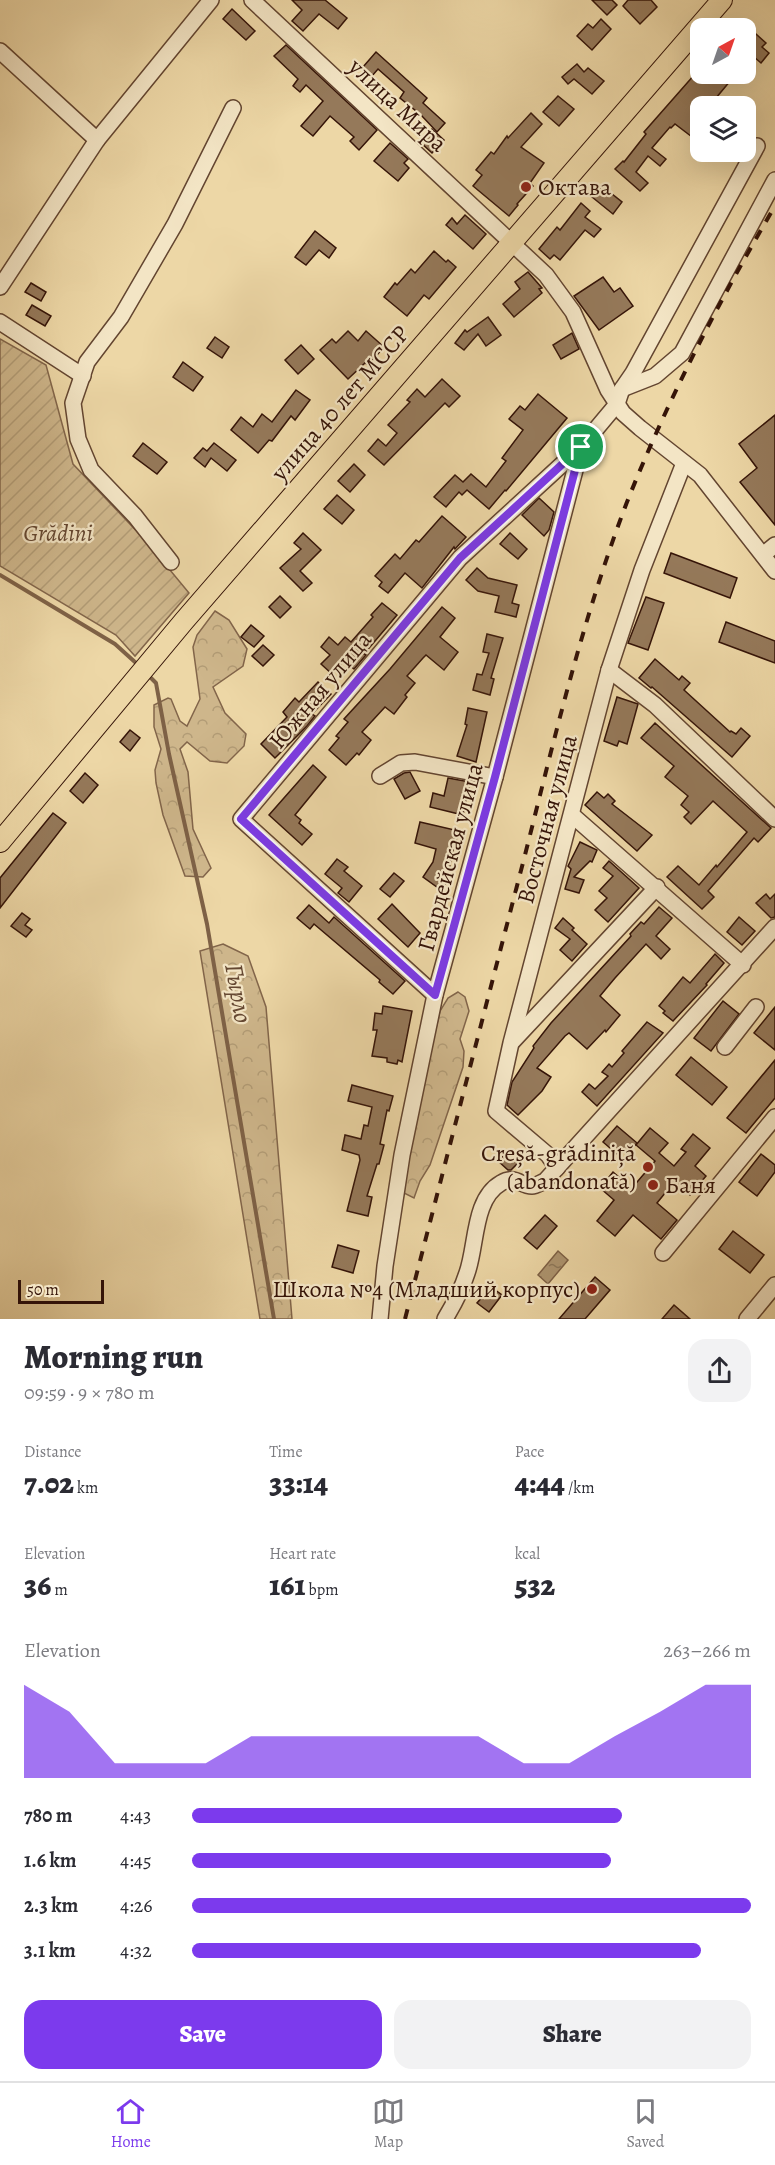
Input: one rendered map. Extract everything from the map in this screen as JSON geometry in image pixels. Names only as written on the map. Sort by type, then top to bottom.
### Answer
[{"type":"main road","name":"улица 40 лет МССР","points":[[0,842],[184,621],[722,0]]},
{"type":"street","points":[[0,287],[97,140],[211,0]]},
{"type":"street","name":"улица Мира","points":[[252,0],[546,274],[573,312],[617,404],[630,420],[700,475],[775,571]]},
{"type":"street","points":[[0,51],[97,140]]},
{"type":"street","points":[[171,562],[135,516],[91,470],[78,438],[73,403],[87,362],[121,316],[175,224],[233,108]]},
{"type":"street","points":[[617,404],[622,389],[633,373],[757,146]]},
{"type":"street","points":[[622,389],[655,376],[682,353],[775,180]]},
{"type":"street","points":[[0,322],[83,376]]},
{"type":"street","name":"Южная улица","points":[[435,995],[241,819],[460,558],[581,447],[617,404]]},
{"type":"street","name":"Гвардейская улица","points":[[380,1319],[385,1266],[402,1155],[435,995],[495,777],[581,447]]},
{"type":"street","name":"Восточная улица","points":[[557,1168],[548,1155],[496,1111],[511,1043],[609,670],[642,570],[684,463]]},
{"type":"street","points":[[763,555],[775,545]]},
{"type":"street","points":[[609,670],[655,705],[775,819]]},
{"type":"street","points":[[380,776],[401,764],[414,762],[495,777]]},
{"type":"street","points":[[572,815],[743,964]]},
{"type":"street","points":[[511,1043],[657,887]]},
{"type":"street","points":[[445,1319],[457,1300],[468,1271],[480,1214],[488,1195],[501,1183],[511,1179],[532,1186],[545,1181],[775,927]]},
{"type":"street","points":[[725,1047],[756,1007]]},
{"type":"street","points":[[663,1253],[775,1117]]},
{"type":"street","points":[[747,1319],[775,1285]]},
{"type":"green space","name":"Grădini","points":[[0,339],[46,365],[73,464],[146,541],[189,593],[135,656],[116,635],[0,566]]},
{"type":"green space","points":[[215,611],[229,620],[247,649],[243,666],[213,687],[225,713],[246,734],[244,746],[227,763],[210,761],[187,742],[180,749],[188,772],[193,829],[211,868],[203,877],[185,876],[163,815],[156,783],[155,770],[161,749],[154,727],[154,705],[168,698],[171,699],[180,721],[187,726],[200,699],[193,647],[197,635]]},
{"type":"green space","points":[[223,944],[248,956],[266,1007],[292,1319],[260,1319],[200,951]]},
{"type":"green space","points":[[458,992],[465,997],[469,1011],[460,1039],[464,1051],[463,1067],[430,1165],[420,1181],[414,1198],[404,1193],[401,1179],[440,1011],[448,998]]},
{"type":"water","points":[[558,1251],[568,1260],[548,1284],[538,1275]]},
{"type":"building","points":[[292,0],[325,0],[347,18],[338,29],[319,14],[303,31],[292,21],[302,10]]},
{"type":"building","points":[[592,0],[612,0],[617,5],[607,15]]},
{"type":"building","points":[[628,0],[651,0],[657,7],[640,24],[623,6]]},
{"type":"building","points":[[232,9],[255,31],[246,40],[223,19]]},
{"type":"building","points":[[601,19],[611,29],[592,50],[577,36],[588,24],[593,28]]},
{"type":"building","points":[[756,34],[766,43],[762,47],[769,53],[761,63],[756,59]]},
{"type":"building","points":[[286,45],[377,130],[359,150],[350,141],[354,137],[330,116],[313,136],[301,126],[323,101],[306,85],[300,92],[293,86],[298,79],[274,56]]},
{"type":"building","points":[[376,52],[427,98],[423,103],[445,123],[437,132],[400,98],[404,92],[378,69],[372,76],[363,67]]},
{"type":"building","points":[[577,64],[584,72],[588,68],[604,81],[592,94],[574,79],[568,84],[562,77]]},
{"type":"building","points":[[690,80],[690,84],[728,84],[718,96],[690,96],[690,135],[675,124],[670,127],[652,148],[666,159],[660,166],[648,156],[636,172],[648,183],[640,191],[615,169],[624,162],[646,134],[644,132]]},
{"type":"building","points":[[558,96],[574,109],[559,126],[543,112]]},
{"type":"building","points":[[531,113],[542,124],[521,147],[544,163],[530,183],[533,186],[509,216],[473,186],[482,175],[476,170],[491,152],[494,154],[507,136],[508,138]]},
{"type":"building","points":[[432,129],[444,140],[432,153],[420,142]]},
{"type":"building","points":[[390,143],[408,159],[404,163],[409,168],[398,181],[374,161]]},
{"type":"building","points":[[602,186],[622,202],[613,214],[592,197]]},
{"type":"building","points":[[581,203],[590,211],[585,217],[601,229],[594,237],[585,230],[560,260],[554,255],[550,259],[539,249],[557,227],[560,230]]},
{"type":"building","points":[[465,215],[486,234],[473,249],[446,225],[452,218],[457,224]]},
{"type":"building","points":[[315,231],[336,248],[329,258],[319,250],[306,265],[295,257]]},
{"type":"building","points":[[434,251],[446,262],[448,260],[456,267],[429,299],[424,295],[407,316],[384,297],[411,269],[415,273]]},
{"type":"building","points":[[528,272],[542,288],[539,289],[542,293],[514,317],[503,304],[520,289],[515,282]]},
{"type":"building","points":[[603,277],[614,292],[620,288],[633,306],[599,330],[574,296]]},
{"type":"building","points":[[31,283],[46,292],[41,301],[25,292]]},
{"type":"building","points":[[32,305],[51,316],[45,326],[26,315]]},
{"type":"building","points":[[488,317],[501,335],[486,346],[478,334],[464,350],[455,343],[465,330],[467,332]]},
{"type":"building","points":[[348,331],[358,341],[366,331],[384,347],[368,365],[365,363],[348,379],[320,350],[332,339],[336,343]]},
{"type":"building","points":[[572,333],[579,349],[561,359],[553,345]]},
{"type":"building","points":[[215,337],[229,347],[222,358],[207,348]]},
{"type":"building","points":[[301,345],[314,359],[298,374],[285,360]]},
{"type":"building","points":[[183,362],[203,377],[193,391],[173,377]]},
{"type":"building","points":[[442,379],[460,396],[449,407],[445,403],[384,465],[368,451],[378,439],[386,446],[397,433],[388,425],[410,402],[407,400],[417,389],[425,397]]},
{"type":"building","points":[[296,390],[310,400],[295,420],[291,416],[272,441],[269,440],[258,453],[231,430],[241,417],[253,427],[262,414],[272,422]]},
{"type":"building","points":[[538,394],[567,418],[489,509],[467,490],[462,495],[459,492],[446,507],[434,497],[455,475],[463,482],[471,474],[486,487],[506,461],[502,458],[523,430],[509,419],[520,406],[525,410]]},
{"type":"building","points":[[775,415],[775,525],[740,482],[757,468],[739,444]]},
{"type":"building","points":[[143,443],[167,462],[157,474],[133,456]]},
{"type":"building","points":[[214,443],[236,460],[227,471],[211,458],[205,467],[194,458],[203,448],[207,451]]},
{"type":"building","points":[[354,464],[365,475],[350,492],[338,481]]},
{"type":"building","points":[[337,495],[354,510],[342,524],[324,509]]},
{"type":"building","points":[[539,498],[554,512],[549,530],[544,536],[522,515]]},
{"type":"building","points":[[442,516],[466,537],[455,549],[454,547],[422,588],[405,573],[388,593],[379,586],[382,582],[375,576],[395,554],[400,559],[416,540],[419,542]]},
{"type":"building","points":[[303,533],[321,550],[300,571],[312,583],[303,591],[280,568],[301,549],[294,543]]},
{"type":"building","points":[[510,533],[527,549],[518,559],[500,544]]},
{"type":"building","points":[[671,553],[737,578],[730,598],[664,573]]},
{"type":"building","points":[[477,568],[488,578],[517,585],[512,603],[519,605],[516,617],[495,612],[499,596],[478,591],[466,580]]},
{"type":"building","points":[[280,596],[291,607],[280,618],[269,607]]},
{"type":"building","points":[[646,597],[664,603],[648,650],[628,643]]},
{"type":"building","points":[[382,603],[397,615],[354,669],[344,661],[332,674],[321,664],[330,655],[321,647],[329,637],[338,645],[345,637],[351,642]]},
{"type":"building","points":[[442,607],[455,618],[440,637],[458,652],[444,670],[426,655],[423,658],[407,676],[415,683],[405,695],[407,697],[394,714],[385,707],[362,732],[371,740],[359,755],[357,753],[346,765],[329,750],[339,738],[336,736],[348,722],[344,719]]},
{"type":"building","points":[[726,622],[775,641],[775,663],[719,642]]},
{"type":"building","points":[[251,625],[264,636],[254,647],[241,637]]},
{"type":"building","points":[[487,634],[503,638],[491,678],[494,679],[490,695],[473,690],[477,674],[482,675],[489,653],[483,652]]},
{"type":"building","points":[[263,645],[274,655],[263,666],[252,656]]},
{"type":"building","points":[[655,659],[679,680],[682,676],[690,683],[684,690],[730,732],[736,734],[741,728],[750,736],[732,757],[639,678]]},
{"type":"building","points":[[318,682],[331,694],[312,714],[315,716],[307,726],[275,758],[261,744],[287,717],[283,712],[295,698],[299,702]]},
{"type":"building","points":[[617,697],[638,704],[627,744],[619,741],[617,746],[604,741]]},
{"type":"building","points":[[468,708],[487,712],[476,762],[457,756],[467,725],[465,724]]},
{"type":"building","points":[[655,723],[771,828],[758,842],[754,838],[708,891],[714,897],[702,909],[667,877],[678,866],[699,885],[747,832],[713,801],[691,824],[684,817],[689,812],[681,805],[688,796],[665,777],[674,766],[641,738]]},
{"type":"building","points":[[130,730],[140,738],[130,751],[120,742]]},
{"type":"building","points":[[313,765],[326,777],[295,815],[301,820],[299,823],[312,834],[302,845],[269,815]]},
{"type":"building","points":[[410,772],[420,791],[405,799],[394,779]]},
{"type":"building","points":[[85,773],[98,785],[83,803],[70,791]]},
{"type":"building","points":[[448,778],[470,782],[463,815],[430,807],[433,793],[444,796]]},
{"type":"building","points":[[597,792],[604,798],[608,794],[615,801],[612,804],[652,835],[637,851],[585,805]]},
{"type":"building","points":[[53,813],[66,823],[0,908],[0,878]]},
{"type":"building","points":[[420,822],[459,831],[447,882],[441,890],[423,877],[433,862],[436,849],[415,843]]},
{"type":"building","points":[[580,842],[597,850],[592,862],[590,861],[574,877],[584,880],[579,893],[565,889],[571,869],[568,866]]},
{"type":"building","points":[[337,859],[348,867],[344,871],[362,886],[349,902],[338,893],[342,888],[325,874]]},
{"type":"building","points":[[609,861],[639,888],[608,922],[595,910],[607,898],[599,891],[613,876],[603,868]]},
{"type":"building","points":[[394,873],[404,881],[390,897],[380,889]]},
{"type":"building","points":[[766,894],[770,899],[775,894],[775,917],[771,918],[756,903]]},
{"type":"building","points":[[392,904],[420,933],[408,947],[378,919]]},
{"type":"building","points":[[309,905],[329,923],[334,917],[405,981],[393,994],[379,982],[380,980],[314,924],[310,929],[297,918]]},
{"type":"building","points":[[659,907],[672,918],[656,936],[670,949],[661,959],[646,944],[600,996],[620,1015],[587,1049],[569,1033],[565,1036],[537,1068],[551,1077],[542,1091],[518,1115],[507,1105],[512,1082],[534,1048],[533,1046],[551,1023],[631,936],[630,934],[641,922],[644,924]]},
{"type":"building","points":[[22,913],[30,919],[25,925],[32,930],[26,937],[11,926]]},
{"type":"building","points":[[739,917],[755,931],[742,945],[727,932]]},
{"type":"building","points":[[563,918],[587,944],[572,961],[560,950],[570,939],[555,928]]},
{"type":"building","points":[[715,954],[724,963],[673,1021],[663,1013],[665,1011],[659,1006],[683,977],[690,983]]},
{"type":"building","points":[[723,1001],[739,1014],[711,1051],[694,1038]]},
{"type":"building","points":[[383,1006],[412,1011],[402,1062],[398,1060],[397,1064],[387,1062],[387,1058],[372,1056],[377,1030],[373,1030],[375,1013],[382,1014]]},
{"type":"building","points":[[775,1007],[775,1050],[754,1033]]},
{"type":"building","points":[[647,1022],[663,1033],[597,1106],[582,1092],[589,1084],[595,1089],[608,1076],[602,1072],[609,1064],[612,1067],[624,1053],[622,1051]]},
{"type":"building","points":[[691,1057],[727,1087],[712,1105],[676,1075]]},
{"type":"building","points":[[775,1060],[775,1098],[746,1133],[727,1118]]},
{"type":"building","points":[[352,1085],[393,1096],[389,1111],[387,1110],[380,1144],[384,1145],[367,1196],[372,1197],[368,1216],[347,1211],[360,1160],[359,1155],[342,1150],[345,1135],[361,1139],[364,1125],[368,1126],[372,1107],[348,1101]]},
{"type":"building","points":[[617,1126],[637,1143],[628,1153],[622,1148],[617,1154],[603,1142]]},
{"type":"building","name":"Баня","points":[[650,1128],[668,1143],[659,1153],[674,1166],[686,1152],[681,1149],[693,1134],[710,1148],[695,1166],[706,1176],[690,1195],[674,1182],[657,1203],[677,1220],[661,1239],[633,1215],[615,1236],[597,1221],[614,1200],[600,1188],[613,1172],[632,1188],[655,1161],[636,1145]]},
{"type":"building","points":[[506,1152],[518,1163],[511,1170],[498,1161]]},
{"type":"building","points":[[761,1154],[775,1165],[775,1172],[757,1196],[739,1182]]},
{"type":"building","points":[[545,1215],[557,1226],[537,1249],[524,1238]]},
{"type":"building","points":[[733,1231],[764,1255],[750,1273],[719,1249]]},
{"type":"building","points":[[338,1245],[359,1251],[353,1273],[332,1267]]},
{"type":"building","points":[[595,1277],[610,1290],[585,1319],[559,1319]]},
{"type":"building","points":[[491,1287],[502,1295],[489,1312],[477,1303]]},
{"type":"building","points":[[674,1305],[690,1319],[662,1319]]},
{"type":"waterway","name":"Гырло","points":[[0,575],[115,644],[136,663]]},
{"type":"waterway","name":"Гырло","points":[[151,678],[156,683],[169,754],[207,924],[274,1319]]},
{"type":"railway","points":[[405,1319],[559,721],[583,633],[611,545],[627,502],[677,388],[714,314],[775,206]]},
{"type":"place","name":"Октава","points":[[526,187]]},
{"type":"place","name":"Creșă-grădiniță (abandonată)","points":[[648,1167]]},
{"type":"place","name":"Баня","points":[[653,1185]]},
{"type":"place","name":"Школа №4 (Младший корпус)","points":[[592,1289]]},
{"type":"route","points":[[581,447],[495,777],[435,995],[241,819],[460,558],[581,447]]}]
